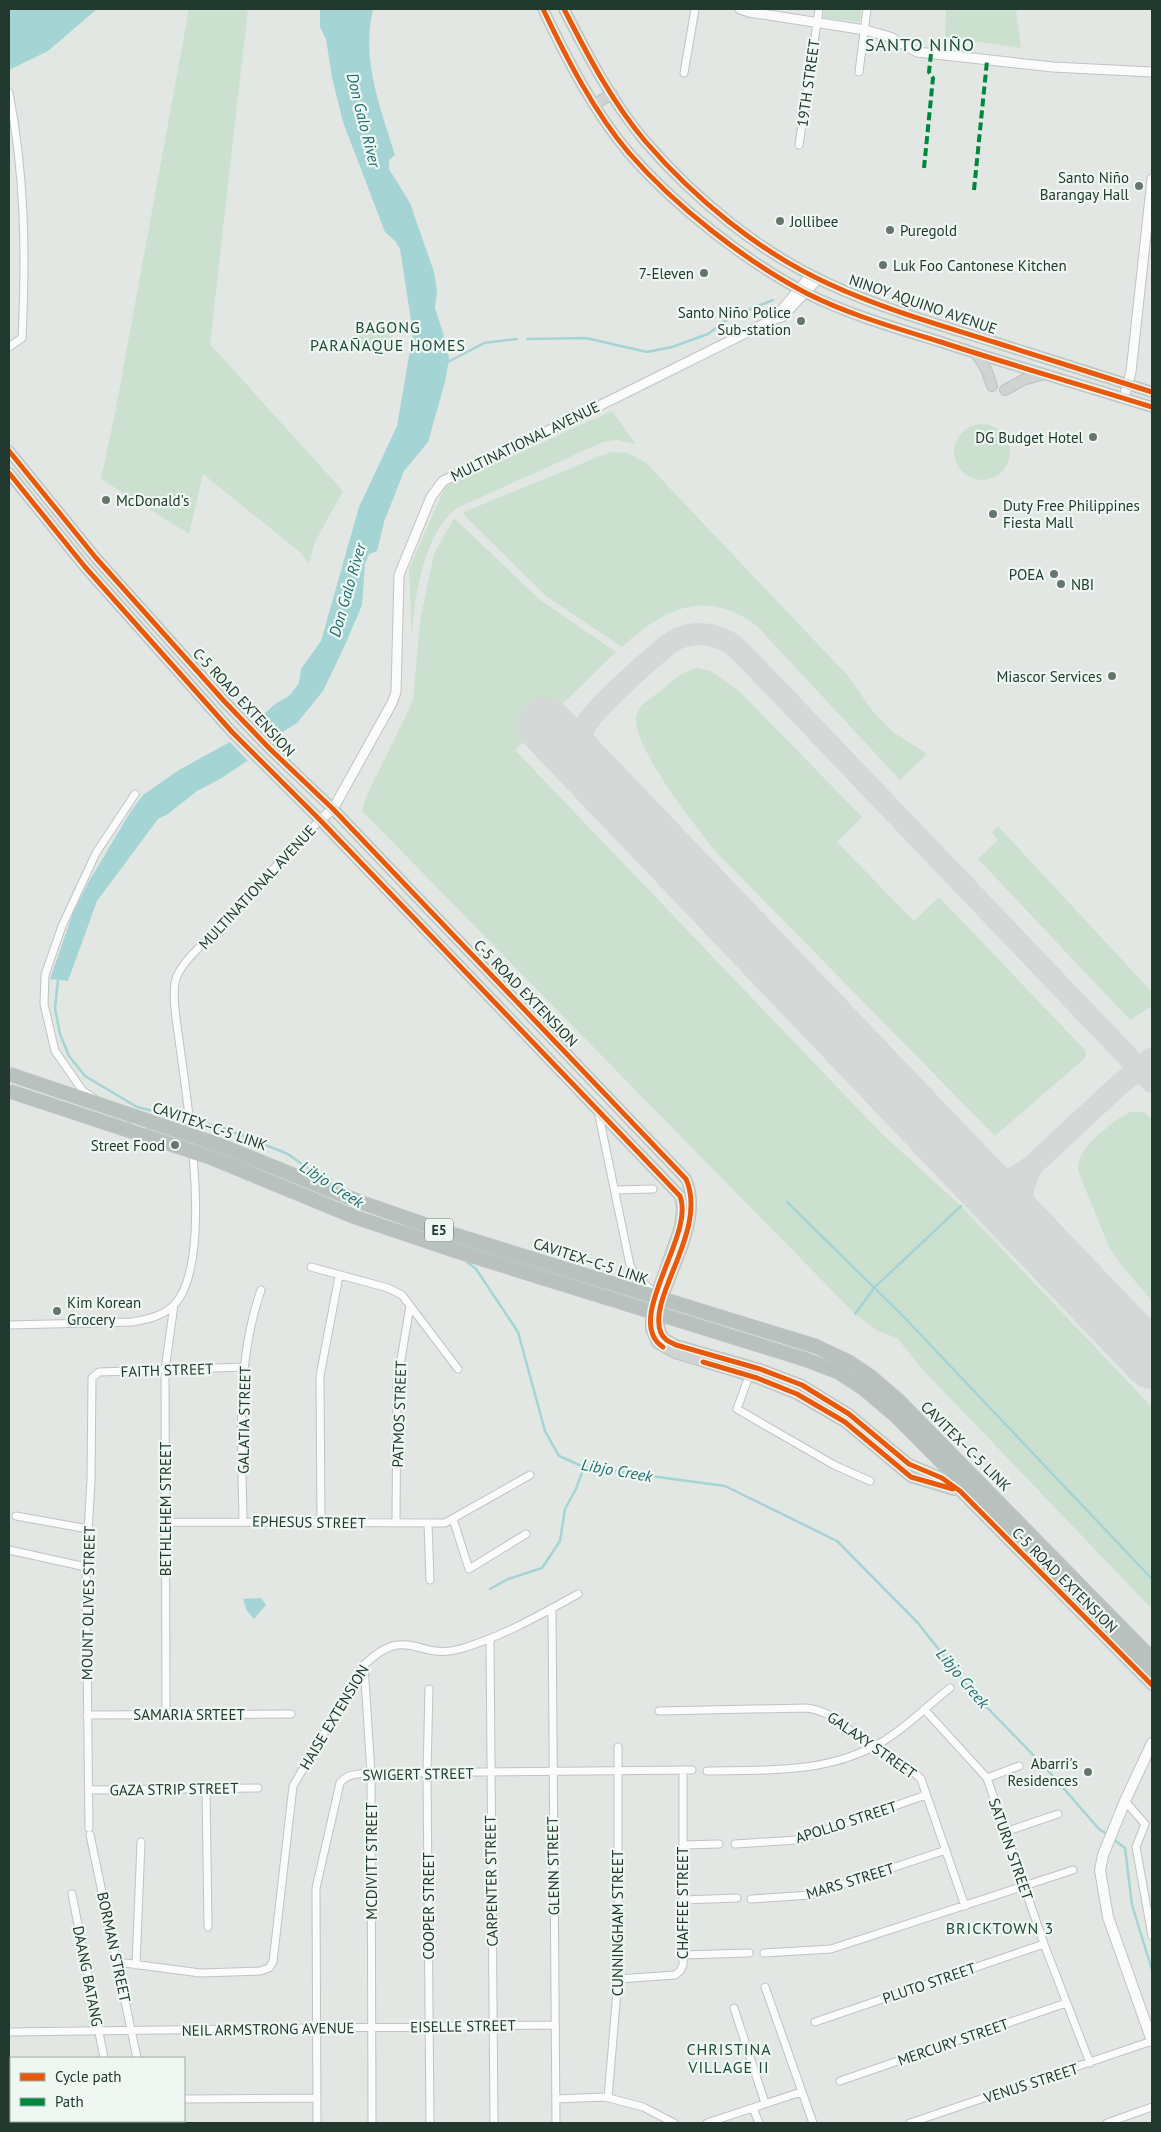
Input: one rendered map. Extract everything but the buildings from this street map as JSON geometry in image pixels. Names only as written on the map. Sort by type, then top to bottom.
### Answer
[{"type":"highway","name":"CAVITEX–C-5 LINK","points":[[9,1074],[217,1144],[360,1202],[455,1235],[815,1346],[849,1362],[871,1377],[898,1400],[1152,1659]]},
{"type":"highway","name":"CAVITEX–C-5 LINK","points":[[9,1091],[212,1158],[355,1217],[450,1250],[808,1360],[838,1372],[863,1388],[896,1416],[1152,1674]]},
{"type":"main road","name":"NINOY AQUINO AVENUE","points":[[543,9],[562,47],[595,104],[628,152],[703,223],[748,256],[803,291],[878,324],[1152,407]]},
{"type":"main road","name":"NINOY AQUINO AVENUE","points":[[564,9],[612,94],[644,140],[679,177],[738,228],[778,256],[814,277],[914,318],[1152,392]]},
{"type":"main road","points":[[595,104],[612,94]]},
{"type":"main road","points":[[977,354],[986,368],[992,386]]},
{"type":"main road","points":[[1005,390],[1023,380],[1044,375]]},
{"type":"main road","name":"C-5 ROAD EXTENSION","points":[[9,451],[96,558],[244,722],[333,809],[686,1179],[691,1194],[690,1215],[684,1244],[662,1305],[660,1328],[665,1339],[676,1345],[760,1369],[802,1385],[849,1414],[909,1464],[942,1478],[960,1491],[1152,1686]]},
{"type":"main road","name":"C-5 ROAD EXTENSION","points":[[9,473],[85,567],[232,732],[320,820],[681,1198],[680,1227],[656,1295],[651,1326],[657,1343],[679,1354],[749,1376],[797,1394],[828,1411],[864,1437],[910,1477],[960,1491]]},
{"type":"main road","points":[[85,567],[96,558]]},
{"type":"main road","points":[[1152,1743],[1125,1801],[1103,1855],[1100,1870],[1108,1917],[1152,2041]]},
{"type":"street","points":[[684,73],[695,9]]},
{"type":"street","points":[[740,9],[865,30],[890,37],[917,52],[1052,68],[1152,72]]},
{"type":"street","name":"19TH STREET","points":[[799,144],[819,9]]},
{"type":"street","points":[[859,72],[867,9]]},
{"type":"street","points":[[9,92],[17,136],[25,274],[22,338],[9,347]]},
{"type":"street","points":[[1124,398],[1129,385],[1152,179]]},
{"type":"street","name":"MULTINATIONAL AVENUE","points":[[174,1304],[187,1277],[197,1206],[192,1144],[177,1023],[175,986],[177,976],[191,958],[320,820],[333,809],[392,703],[396,692],[399,575],[430,497],[443,481],[583,414],[774,318],[803,291],[814,277]]},
{"type":"street","points":[[134,794],[96,853],[62,926],[45,975],[47,1023],[55,1051],[84,1091],[124,1114],[150,1135],[192,1144]]},
{"type":"street","points":[[598,1109],[630,1265],[634,1274],[656,1295]]},
{"type":"street","points":[[615,1190],[654,1189]]},
{"type":"street","points":[[311,1268],[388,1288],[402,1295],[458,1369]]},
{"type":"street","points":[[321,1521],[320,1376],[339,1276]]},
{"type":"street","name":"GALATIA STREET","points":[[243,1521],[244,1367],[255,1307],[261,1290]]},
{"type":"street","points":[[9,1325],[132,1322],[163,1314],[174,1304]]},
{"type":"street","name":"BETHLEHEM STREET","points":[[166,1714],[165,1370],[174,1304]]},
{"type":"street","name":"PATMOS STREET","points":[[396,1523],[397,1383],[410,1306]]},
{"type":"street","name":"FAITH STREET","points":[[92,1378],[99,1372],[244,1367]]},
{"type":"street","points":[[749,1376],[737,1409],[834,1465],[870,1481]]},
{"type":"street","name":"MOUNT OLIVES STREET","points":[[89,1831],[86,1567],[92,1378]]},
{"type":"street","points":[[526,1534],[469,1569],[467,1568],[454,1520],[530,1475]]},
{"type":"street","points":[[16,1516],[88,1528]]},
{"type":"street","name":"EPHESUS STREET","points":[[165,1522],[321,1521],[445,1523],[454,1520]]},
{"type":"street","points":[[428,1523],[430,1580]]},
{"type":"street","points":[[9,1550],[86,1567]]},
{"type":"street","name":"HAISE EXTENSION","points":[[136,1965],[200,1973],[260,1971],[269,1968],[273,1962],[293,1786],[364,1665],[379,1651],[399,1643],[447,1650],[490,1640],[578,1594]]},
{"type":"street","name":"GLENN STREET","points":[[552,1608],[556,2123]]},
{"type":"street","name":"CARPENTER STREET","points":[[490,1640],[494,2123]]},
{"type":"street","name":"MCDIVITT STREET","points":[[364,1665],[371,1773],[371,2028]]},
{"type":"street","points":[[707,1771],[794,1770],[818,1766],[871,1748],[883,1742],[950,1688]]},
{"type":"street","name":"COOPER STREET","points":[[429,1689],[427,1773],[430,2123]]},
{"type":"street","name":"SATURN STREET","points":[[924,1709],[987,1778],[1023,1886],[1090,2063]]},
{"type":"street","name":"GALAXY STREET","points":[[658,1711],[819,1710],[835,1718],[871,1748],[914,1772],[921,1779],[965,1906]]},
{"type":"street","name":"SAMARIA SRTEET","points":[[87,1714],[291,1714]]},
{"type":"street","name":"CUNNINGHAM STREET","points":[[608,2098],[618,1979],[618,1747]]},
{"type":"street","points":[[987,1778],[1019,1766]]},
{"type":"street","name":"CHAFFEE STREET","points":[[618,1979],[675,1975],[680,1972],[683,1955],[683,1770]]},
{"type":"street","name":"SWIGERT STREET","points":[[317,2123],[318,1878],[340,1783],[347,1776],[371,1773],[692,1770]]},
{"type":"street","points":[[206,1788],[208,1927]]},
{"type":"street","name":"GAZA STRIP STREET","points":[[89,1790],[258,1788]]},
{"type":"street","name":"APOLLO STREET","points":[[735,1844],[796,1840],[926,1795]]},
{"type":"street","points":[[1125,1801],[1145,1824],[1136,1847],[1152,1936]]},
{"type":"street","points":[[1005,1832],[1058,1814]]},
{"type":"street","name":"BORMAN STREET","points":[[89,1831],[137,2057]]},
{"type":"street","points":[[117,1962],[136,1965],[141,1842]]},
{"type":"street","points":[[683,1845],[719,1844]]},
{"type":"street","name":"MARS STREET","points":[[751,1899],[811,1895],[946,1850]]},
{"type":"street","points":[[764,1953],[831,1949],[1074,1870]]},
{"type":"street","name":"DAANG BATANG","points":[[72,1894],[104,2057]]},
{"type":"street","points":[[683,1900],[737,1898]]},
{"type":"street","name":"PLUTO STREET","points":[[814,2022],[1044,1944]]},
{"type":"street","points":[[683,1955],[749,1953]]},
{"type":"street","points":[[765,1987],[813,2123]]},
{"type":"street","name":"MERCURY STREET","points":[[840,2081],[1066,2003]]},
{"type":"street","points":[[734,2008],[765,2104]]},
{"type":"street","name":"EISELLE STREET","points":[[371,2028],[555,2025]]},
{"type":"street","name":"NEIL ARMSTRONG AVENUE","points":[[9,2032],[371,2028],[372,2123]]},
{"type":"street","name":"VENUS STREET","points":[[910,2123],[1152,2041]]},
{"type":"street","points":[[707,2123],[728,2120],[753,2108],[801,2092]]},
{"type":"street","points":[[185,2099],[316,2098]]},
{"type":"street","points":[[556,2099],[608,2098],[643,2107],[674,2123]]},
{"type":"street","points":[[753,2108],[759,2123]]},
{"type":"street","points":[[1107,2123],[1152,2108]]},
{"type":"green space","points":[[189,9],[248,9],[210,344],[343,491],[314,544],[309,564],[301,553],[203,474],[189,534],[101,479],[116,408]]},
{"type":"green space","points":[[824,9],[861,9],[860,22],[823,18]]},
{"type":"green space","points":[[946,9],[1016,9],[1021,48],[945,37]]},
{"type":"green space","points":[[355,325],[392,326],[393,352],[355,351]]},
{"type":"green space","points":[[612,411],[636,444],[616,440],[603,442],[457,508],[445,519],[428,550],[422,568],[415,605],[412,639],[409,569],[443,491],[448,485]]},
{"type":"green space","points":[[982,424],[993,426],[1002,432],[1008,441],[1010,452],[1008,463],[1002,472],[993,478],[982,480],[971,478],[962,472],[956,463],[954,452],[956,441],[962,432],[971,426]]},
{"type":"green space","points":[[610,452],[628,453],[646,463],[849,677],[871,709],[893,732],[927,754],[900,780],[757,626],[738,614],[720,607],[703,605],[669,613],[653,622],[622,647],[547,597],[465,516],[464,512]]},
{"type":"green space","points":[[454,518],[539,599],[616,652],[515,750],[881,1133],[961,1206],[1152,1407],[1152,1609],[924,1371],[897,1338],[878,1331],[855,1314],[362,811],[365,799],[413,701],[420,621],[434,554]]},
{"type":"green space","points":[[697,668],[711,671],[740,692],[862,817],[837,842],[914,921],[939,897],[1085,1050],[1086,1055],[1084,1059],[995,1136],[717,853],[666,785],[643,744],[637,727],[637,714],[644,704],[674,680],[687,671]]},
{"type":"green space","points":[[998,826],[1152,992],[1152,1006],[1130,1020],[978,859],[998,840],[992,833]]},
{"type":"green space","points":[[1143,1112],[1152,1119],[1152,1301],[1122,1266],[1109,1247],[1078,1171],[1080,1159],[1087,1147],[1112,1124],[1125,1114]]},
{"type":"water","points":[[9,9],[97,9],[48,51],[9,70]]},
{"type":"water","points":[[320,9],[373,9],[369,46],[378,101],[395,155],[389,160],[389,169],[410,203],[434,272],[437,290],[435,308],[446,342],[449,359],[445,382],[428,442],[404,471],[384,522],[377,551],[369,554],[365,564],[362,605],[323,691],[297,723],[271,739],[247,761],[220,779],[197,791],[168,814],[158,819],[97,901],[68,981],[50,979],[73,913],[88,883],[131,811],[143,795],[179,770],[239,737],[274,705],[290,695],[299,683],[301,669],[321,641],[359,507],[397,426],[413,333],[400,249],[396,242],[385,232],[343,122],[332,77],[326,39],[320,27]]},
{"type":"water","points":[[261,1598],[266,1605],[254,1619],[247,1611],[243,1599]]},
{"type":"pier","points":[[254,721],[274,741],[249,762],[228,740]]},
{"type":"waterway","name":"Don Galo River","points":[[527,339],[586,338],[647,352],[672,347],[708,334],[729,318],[773,300]]},
{"type":"waterway","name":"Don Galo River","points":[[446,363],[484,343],[517,339]]},
{"type":"waterway","name":"Libjo Creek","points":[[58,980],[55,1008],[60,1034],[69,1056],[85,1076],[137,1107],[223,1128],[288,1154],[327,1182]]},
{"type":"waterway","points":[[787,1202],[903,1316],[1152,1579]]},
{"type":"waterway","points":[[855,1314],[874,1288],[961,1206]]},
{"type":"waterway","name":"Libjo Creek","points":[[400,1222],[424,1234]]},
{"type":"waterway","name":"Libjo Creek","points":[[462,1258],[476,1269],[518,1332],[545,1431],[559,1456],[584,1467],[725,1486],[837,1541],[918,1623],[973,1693],[1044,1766],[1099,1829],[1108,1835]]},
{"type":"waterway","points":[[490,1589],[508,1579],[542,1568],[560,1541],[565,1509],[576,1489],[584,1467]]},
{"type":"waterway","name":"Libjo Creek","points":[[1113,1839],[1125,1848],[1132,1905],[1152,1970]]},
{"type":"taxiway","points":[[599,783],[585,758],[582,739],[587,723],[603,704],[631,677],[679,638],[688,635],[705,634],[729,642],[742,653],[1152,1082]]},
{"type":"taxiway","points":[[1042,1246],[1029,1225],[1022,1207],[1023,1187],[1033,1165],[1119,1085],[1152,1058]]},
{"type":"taxiway","points":[[968,1169],[986,1179],[1001,1181],[1016,1176],[1033,1165]]},
{"type":"runway","points":[[545,725],[1152,1361]]},
{"type":"marked path","points":[[924,168],[933,78],[929,72],[931,54]]},
{"type":"marked path","points":[[974,190],[987,61]]},
{"type":"cycle path","points":[[543,9],[592,102],[629,153],[647,173],[689,212],[760,266],[808,294],[857,315],[1152,407]]},
{"type":"cycle path","points":[[564,9],[611,94],[645,141],[685,183],[753,240],[803,271],[849,293],[933,323],[1152,392]]},
{"type":"cycle path","points":[[9,451],[96,558],[224,701],[270,749],[333,809],[686,1179],[691,1199],[690,1220],[662,1301],[659,1318],[661,1333],[664,1337],[676,1345],[760,1369],[802,1385],[849,1414],[909,1464],[942,1478],[960,1491],[1152,1685]]},
{"type":"cycle path","points":[[9,473],[85,567],[232,732],[320,820],[680,1196],[682,1213],[678,1232],[655,1298],[651,1318],[653,1334],[663,1347]]},
{"type":"cycle path","points":[[703,1362],[757,1378],[797,1394],[845,1422],[911,1477],[953,1489]]},
{"type":"place","name":"Santo Niño Barangay Hall","points":[[1139,186]]},
{"type":"place","name":"Jollibee","points":[[780,221]]},
{"type":"place","name":"Puregold","points":[[890,230]]},
{"type":"place","name":"Luk Foo Cantonese Kitchen","points":[[883,265]]},
{"type":"place","name":"7-Eleven","points":[[704,273]]},
{"type":"place","name":"Santo Niño Police Sub-station","points":[[801,321]]},
{"type":"place","name":"DG Budget Hotel","points":[[1093,437]]},
{"type":"place","name":"McDonald's","points":[[106,500]]},
{"type":"place","name":"Duty Free Philippines Fiesta Mall","points":[[993,514]]},
{"type":"place","name":"POEA","points":[[1054,574]]},
{"type":"place","name":"NBI","points":[[1061,584]]},
{"type":"place","name":"Miascor Services","points":[[1112,676]]},
{"type":"place","name":"Street Food","points":[[175,1145]]},
{"type":"place","name":"Kim Korean Grocery","points":[[57,1311]]},
{"type":"place","name":"Abarri's Residences","points":[[1088,1772]]},
{"type":"district","name":"SANTO NIÑO","points":[[920,44]]},
{"type":"district","name":"BAGONG PARAÑAQUE HOMES","points":[[388,336]]},
{"type":"district","name":"BRICKTOWN 3","points":[[1000,1928]]},
{"type":"district","name":"CHRISTINA VILLAGE II","points":[[729,2058]]}]
